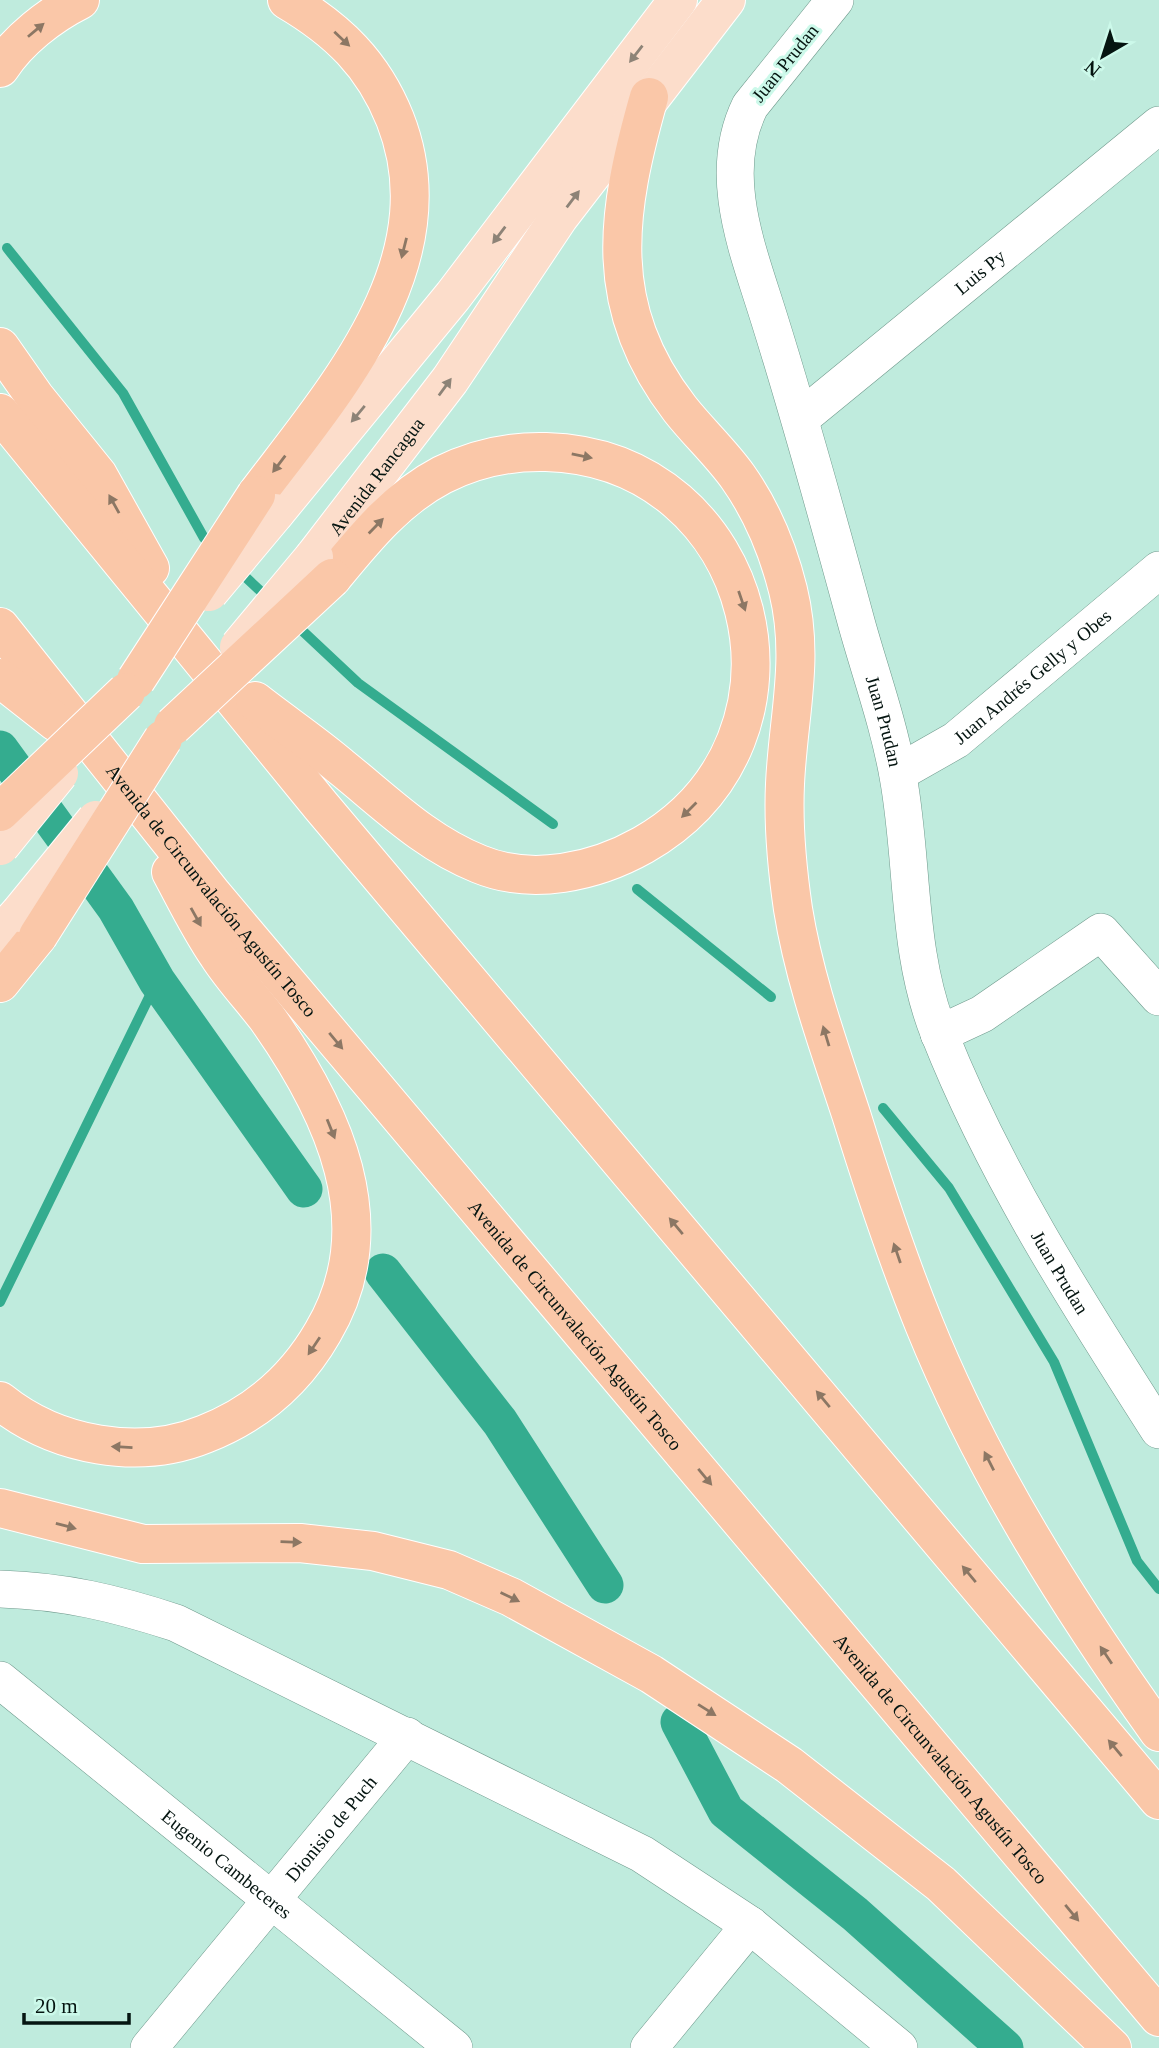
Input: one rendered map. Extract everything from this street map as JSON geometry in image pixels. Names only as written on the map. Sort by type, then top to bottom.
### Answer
[{"type":"highway","points":[[0,68],[30,34],[62,9],[80,0]]},
{"type":"highway","points":[[0,812],[131,686],[265,504],[383,308],[399,267],[407,234],[410,199],[408,164],[386,96],[367,66],[343,38],[287,0]]},
{"type":"highway","points":[[649,97],[630,164],[623,205],[621,246],[625,297],[641,346],[662,384],[737,475],[759,510],[789,592],[796,629],[797,660],[785,781],[788,869],[801,949],[826,1036],[901,1264],[957,1396],[1027,1531],[1088,1628],[1159,1732]]},
{"type":"highway","points":[[0,347],[35,397],[98,475],[200,657],[342,767],[384,806],[419,831],[481,865],[510,873],[540,875],[588,868],[627,854],[653,839],[703,796],[738,740],[748,708],[751,643],[745,609],[733,576],[714,542],[691,514],[664,490],[601,460],[569,453],[507,454],[443,475],[388,514],[323,567],[168,733],[19,928],[0,983]]},
{"type":"highway","points":[[0,413],[330,817],[1159,1801]]},
{"type":"highway","name":"Avenida de Circunvalación Agustín Tosco","points":[[0,627],[240,927],[1159,2017]]},
{"type":"highway","points":[[0,678],[109,765],[218,956],[265,1017],[320,1103],[346,1175],[350,1232],[346,1278],[334,1313],[314,1348],[291,1378],[259,1406],[227,1426],[194,1439],[122,1449],[45,1429],[0,1401]]},
{"type":"highway","points":[[0,1508],[143,1544],[300,1542],[373,1551],[449,1570],[510,1597],[651,1674],[789,1765],[941,1884],[1112,2048]]},
{"type":"main road","points":[[265,504],[453,296],[678,0]]},
{"type":"main road","name":"Avenida Rancagua","points":[[323,567],[559,217],[726,0]]},
{"type":"main road","points":[[0,846],[131,686]]},
{"type":"street","name":"Juan Prudan","points":[[835,0],[750,106],[735,150],[736,192],[743,233],[801,418],[898,773],[907,834],[917,962],[939,1034],[985,1136],[1046,1253],[1159,1430]]},
{"type":"street","name":"Luis Py","points":[[801,418],[1159,125]]},
{"type":"street","name":"Juan Andrés Gelly y Obes","points":[[898,773],[956,740],[1159,570]]},
{"type":"street","points":[[939,1034],[982,1014],[1101,932],[1159,997]]},
{"type":"street","points":[[0,1589],[71,1594],[111,1602],[176,1623],[642,1854],[750,1925],[899,2048]]},
{"type":"street","name":"Eugenio Cambeceres","points":[[0,1680],[454,2048]]},
{"type":"street","name":"Dionisio de Puch","points":[[149,2048],[269,1899],[407,1736]]},
{"type":"street","points":[[649,2048],[750,1925]]},
{"type":"waterway","points":[[7,248],[123,393],[204,538],[215,549]]},
{"type":"waterway","points":[[237,569],[271,601]]},
{"type":"waterway","points":[[293,622],[358,683],[553,824]]},
{"type":"waterway","points":[[0,749],[116,909],[157,981],[304,1189]]},
{"type":"waterway","points":[[637,889],[771,997]]},
{"type":"waterway","points":[[0,1302],[157,981]]},
{"type":"waterway","points":[[883,1108],[949,1188],[1054,1362],[1137,1561],[1159,1589]]},
{"type":"waterway","points":[[383,1272],[500,1422],[605,1585]]},
{"type":"waterway","points":[[679,1722],[726,1811],[855,1914],[1005,2048]]}]
